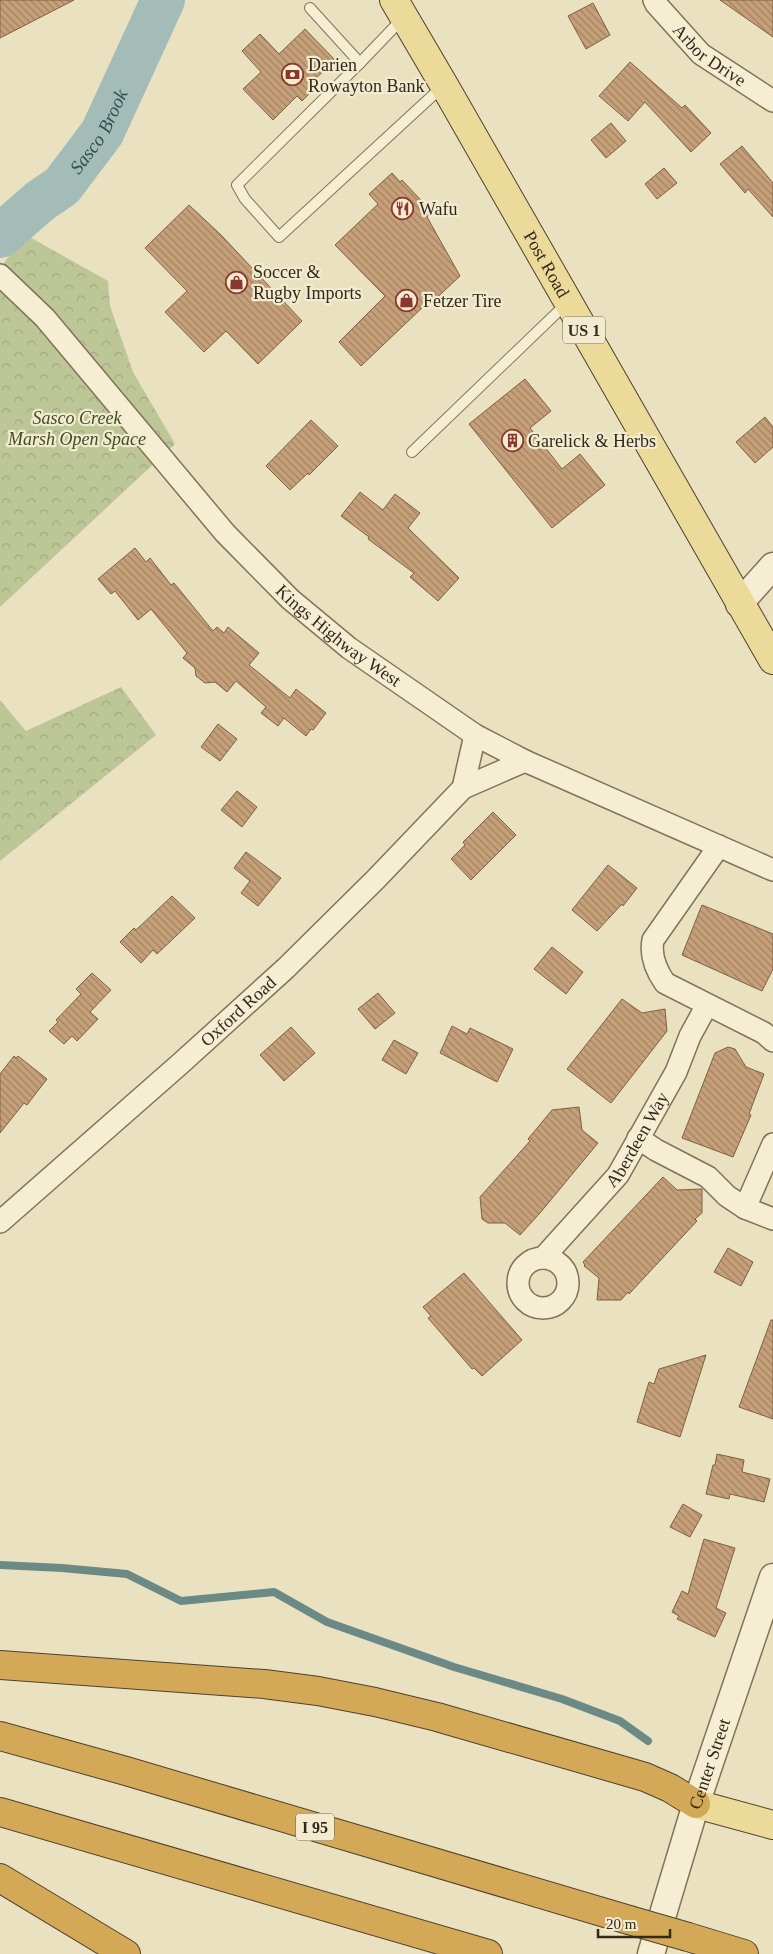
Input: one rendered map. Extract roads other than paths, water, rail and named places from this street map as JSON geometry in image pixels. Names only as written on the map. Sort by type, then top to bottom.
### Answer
[{"type":"highway","points":[[0,1665],[264,1684],[318,1691],[375,1702],[438,1717],[645,1777],[670,1788],[696,1804]]},
{"type":"highway","name":"I 95","points":[[0,1736],[126,1771],[744,1954]]},
{"type":"highway","points":[[0,1812],[488,1954]]},
{"type":"highway","points":[[0,1878],[126,1954]]},
{"type":"main road","name":"Post Road","points":[[399,8],[739,604],[773,660]]},
{"type":"main road","points":[[696,1804],[773,1825]]},
{"type":"street","name":"Arbor Drive","points":[[654,0],[701,54],[773,101]]},
{"type":"street","name":"Kings Highway West","points":[[0,275],[45,318],[225,533],[283,592],[349,648],[475,735],[525,761],[773,870]]},
{"type":"street","points":[[739,604],[773,566]]},
{"type":"street","points":[[463,788],[475,735]]},
{"type":"street","name":"Oxford Road","points":[[0,1222],[286,968],[376,879],[463,788],[525,761]]},
{"type":"street","points":[[719,846],[653,940],[651,948],[656,968],[664,983],[764,1033],[773,1041]]},
{"type":"street","name":"Aberdeen Way","points":[[543,1258],[618,1175],[676,1072],[690,1036],[707,1005]]},
{"type":"street","points":[[638,1138],[656,1150],[708,1177],[727,1196],[745,1208],[773,1219]]},
{"type":"street","points":[[745,1208],[773,1144]]},
{"type":"street","name":"Center Street","points":[[651,1954],[696,1804],[773,1577]]},
{"type":"lane","points":[[310,8],[360,63]]},
{"type":"lane","points":[[399,8],[360,63],[237,185],[245,199],[279,237],[444,85]]},
{"type":"lane","points":[[412,452],[568,302]]},
{"type":"waterway","name":"Sasco Brook","points":[[0,236],[40,201],[62,186],[102,133],[163,0]]},
{"type":"waterway","points":[[0,1565],[127,1574],[181,1601],[274,1592],[327,1622],[454,1667],[562,1699],[620,1721],[648,1741]]},
{"type":"place","name":"Darien Rowayton Bank","points":[[292,75]]},
{"type":"place","name":"Wafu","points":[[403,209]]},
{"type":"place","name":"Soccer & Rugby Imports","points":[[237,282]]},
{"type":"place","name":"Fetzer Tire","points":[[407,301]]},
{"type":"place","name":"Garelick & Herbs","points":[[512,441]]},
{"type":"park label","name":"Sasco Creek Marsh Open Space","points":[[77,428]]}]
